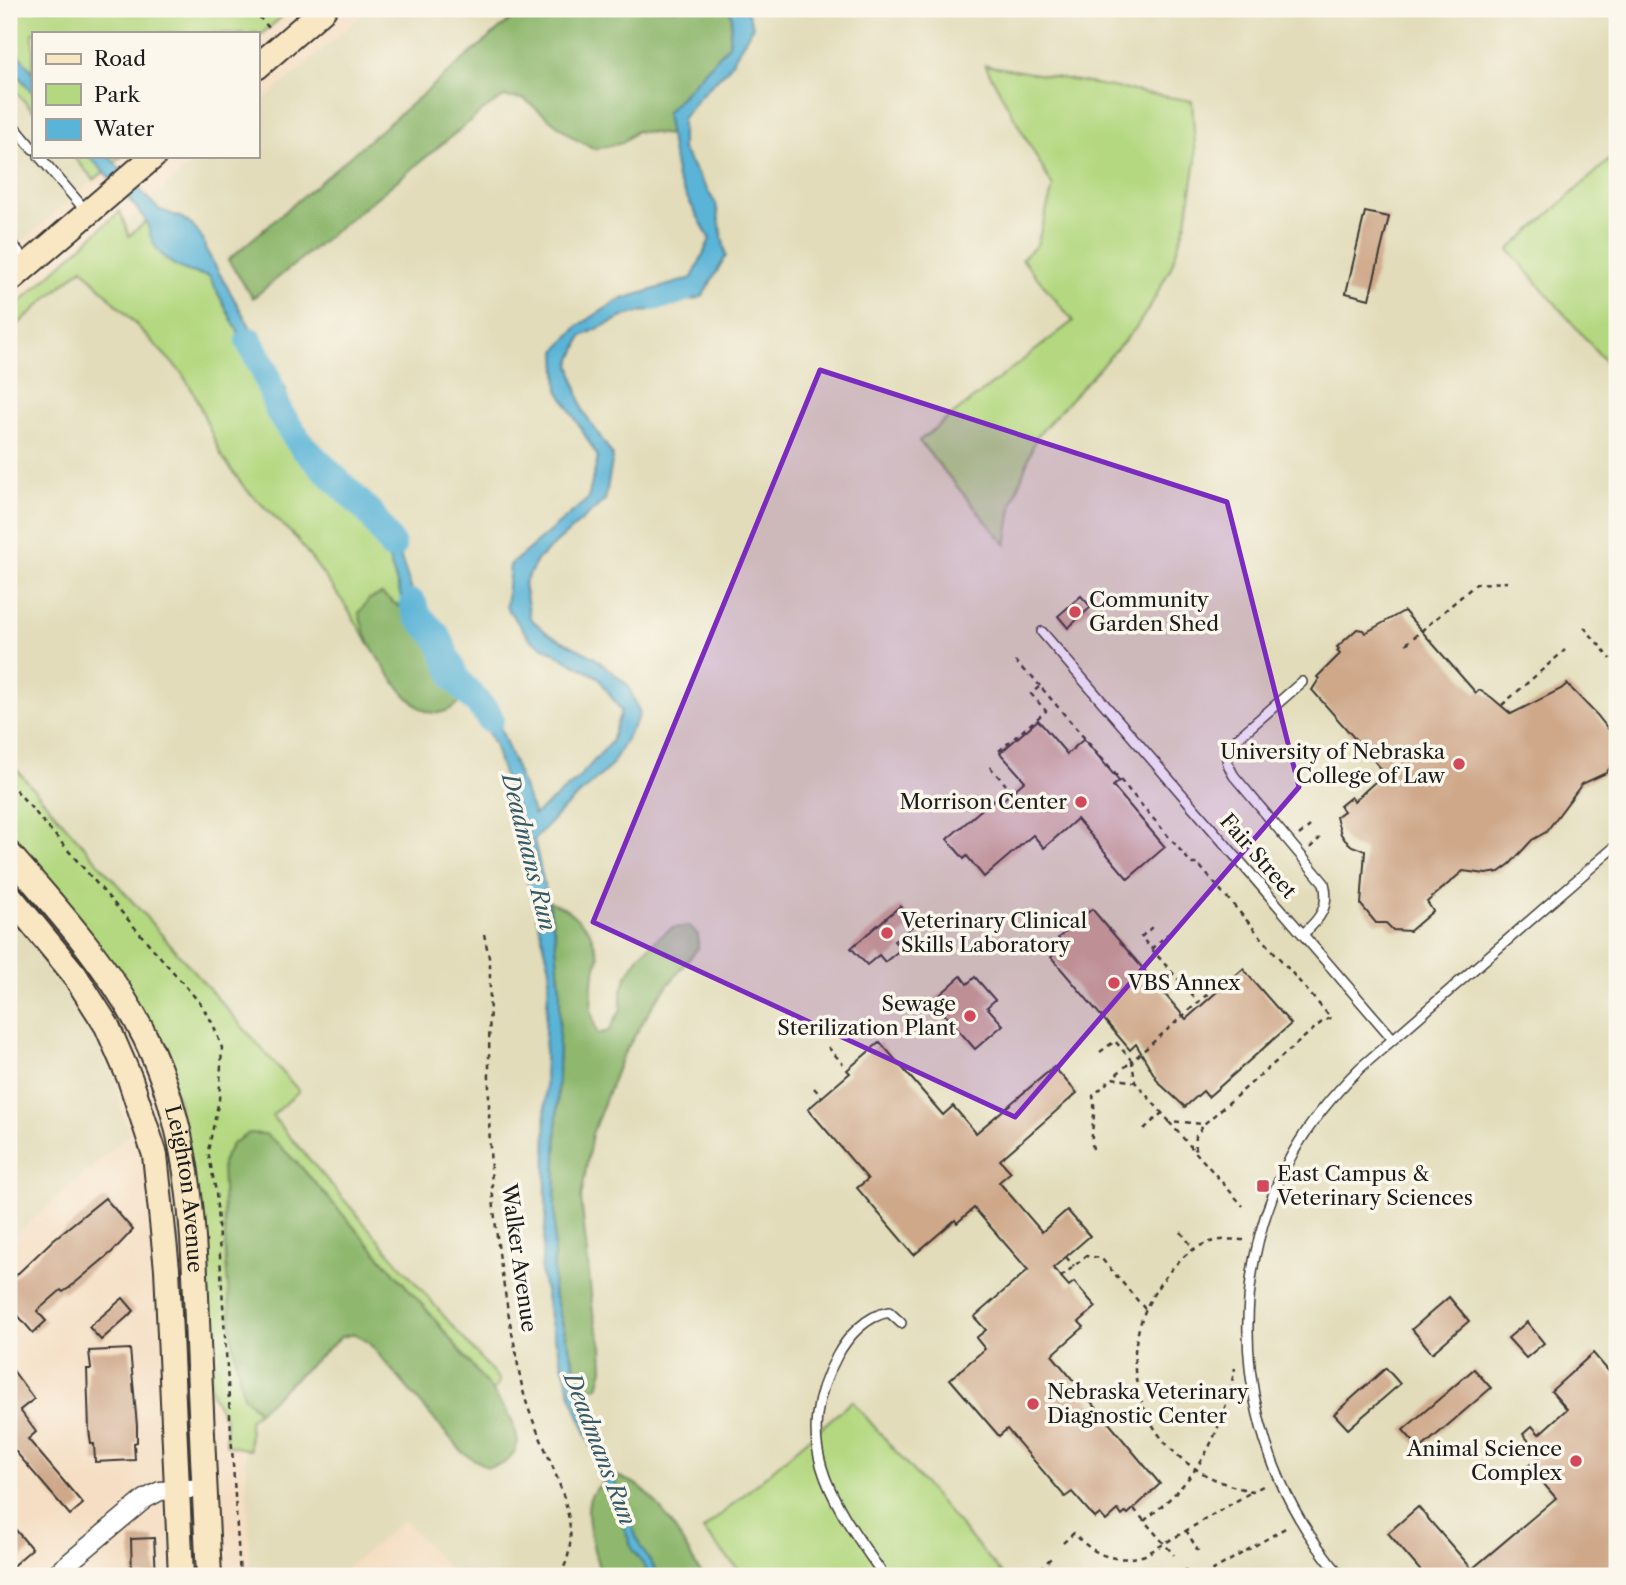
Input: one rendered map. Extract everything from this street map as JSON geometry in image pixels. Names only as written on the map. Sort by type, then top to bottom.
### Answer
[{"type":"main road","points":[[259,64],[324,9]]},
{"type":"main road","points":[[9,281],[148,160]]},
{"type":"main road","name":"Leighton Avenue","points":[[9,854],[95,957],[126,1002],[145,1037],[175,1116],[184,1152],[193,1219],[209,1576]]},
{"type":"main road","name":"Leighton Avenue","points":[[9,895],[69,967],[107,1026],[130,1079],[155,1155],[167,1258],[181,1576]]},
{"type":"street","points":[[53,1576],[145,1499],[160,1491],[204,1488]]},
{"type":"lane","points":[[9,120],[32,148]]},
{"type":"lane","points":[[41,158],[88,212]]},
{"type":"lane","points":[[9,240],[28,264]]},
{"type":"lane","name":"Fair Street","points":[[1042,632],[1393,1039]]},
{"type":"lane","points":[[1302,682],[1231,744],[1226,757],[1227,765],[1234,776],[1324,883],[1326,902],[1323,911],[1303,934]]},
{"type":"lane","points":[[1341,1576],[1320,1551],[1293,1508],[1274,1470],[1252,1395],[1247,1325],[1262,1225],[1295,1149],[1339,1090],[1393,1039],[1617,845]]},
{"type":"lane","points":[[884,1576],[842,1515],[827,1487],[820,1466],[817,1428],[831,1368],[850,1338],[873,1317],[883,1313],[889,1312],[901,1323]]},
{"type":"path","points":[[252,9],[270,29]]},
{"type":"path","points":[[1406,644],[1476,584],[1507,582]]},
{"type":"path","points":[[1584,627],[1611,659]]},
{"type":"path","points":[[1502,705],[1565,650]]},
{"type":"path","points":[[1015,661],[1040,686],[1192,864],[1198,864],[1331,1018],[1323,1021],[1204,1124],[1196,1136],[1195,1151]]},
{"type":"path","points":[[999,751],[1046,711],[1031,694],[1040,686]]},
{"type":"path","points":[[990,767],[1006,785]]},
{"type":"path","points":[[1291,842],[1310,826]]},
{"type":"path","points":[[1152,927],[1141,937],[1198,1002]]},
{"type":"path","name":"Walker Avenue","points":[[484,934],[490,962],[491,1167],[496,1227],[503,1286],[526,1401],[555,1471],[566,1507],[571,1541],[567,1564],[559,1576]]},
{"type":"path","points":[[1151,949],[1168,934]]},
{"type":"path","points":[[1093,1149],[1093,1096],[1212,990]]},
{"type":"path","points":[[1100,1052],[1115,1041],[1132,1060],[1135,1082],[1243,1206]]},
{"type":"path","points":[[828,1047],[842,1064]]},
{"type":"path","points":[[1112,1078],[1135,1082]]},
{"type":"path","points":[[814,1088],[822,1097]]},
{"type":"path","points":[[1144,1129],[1162,1113]]},
{"type":"path","points":[[1169,1121],[1204,1124]]},
{"type":"path","points":[[1617,1186],[1612,1217],[1617,1227]]},
{"type":"path","points":[[1181,1233],[1194,1250]]},
{"type":"path","points":[[1244,1240],[1214,1240],[1194,1250],[1168,1273],[1145,1309],[1139,1325],[1134,1348],[1134,1371],[1145,1411],[1162,1438],[1196,1470],[1223,1485],[1253,1491]]},
{"type":"path","points":[[1061,1277],[1086,1256],[1101,1258],[1145,1309]]},
{"type":"path","points":[[1066,1257],[1074,1266]]},
{"type":"path","points":[[1144,1521],[1180,1490],[1196,1470],[1222,1422],[1236,1368]]},
{"type":"path","points":[[1063,1543],[1074,1533],[1090,1550],[1109,1558],[1121,1560],[1145,1555],[1265,1485]]},
{"type":"path","points":[[1134,1509],[1174,1555]]},
{"type":"path","points":[[1203,1576],[1287,1527]]},
{"type":"path","points":[[1186,1530],[1198,1552]]},
{"type":"path","points":[[1049,1576],[1041,1568],[1051,1558]]},
{"type":"path","points":[[1185,1569],[1191,1576]]},
{"type":"highlighted area","points":[[820,370],[1227,502],[1299,787],[1015,1117],[593,922]]},
{"type":"shaded area","points":[[369,9],[1617,9],[1617,1576],[455,1576],[404,1520],[342,1572],[345,1576],[251,1576],[236,1256],[275,1134],[9,768],[9,327],[198,158],[259,158],[259,104]]},
{"type":"shaded area","points":[[9,84],[32,110],[32,158],[75,158],[94,180],[9,252]]},
{"type":"shaded area","points":[[9,913],[34,942],[81,1015],[116,1079],[120,1106],[129,1134],[9,1240]]},
{"type":"green space","points":[[9,9],[291,9],[259,36],[259,32],[32,32],[32,110],[9,84]]},
{"type":"green space","points":[[523,9],[728,9],[732,16],[729,45],[666,113],[670,135],[636,131],[622,143],[595,149],[575,139],[524,99],[504,97],[485,109],[253,298],[228,260]]},
{"type":"green space","points":[[985,65],[1192,101],[1196,160],[1186,222],[1171,267],[1135,329],[1036,437],[1013,502],[1006,545],[919,441],[1073,321],[1022,259],[1037,245],[1053,187]]},
{"type":"green space","points":[[1617,153],[1617,375],[1509,250]]},
{"type":"green space","points":[[75,158],[121,158],[94,180]]},
{"type":"green space","points":[[120,211],[129,236],[147,221],[155,244],[168,260],[186,270],[209,276],[256,366],[274,382],[279,426],[382,537],[406,612],[398,604],[359,614],[370,645],[343,602],[297,539],[244,487],[221,455],[194,393],[181,372],[82,268],[9,332],[9,312]]},
{"type":"green space","points":[[382,594],[406,612],[468,693],[450,709],[432,713],[419,707],[395,682],[374,652],[359,613],[369,599]]},
{"type":"green space","points":[[9,761],[299,1091],[272,1116],[500,1381],[493,1392],[427,1310],[300,1166],[251,1405],[259,1411],[249,1420],[250,1450],[226,1445],[226,1421],[212,1394],[178,1098],[51,890],[9,841]]},
{"type":"green space","points":[[548,901],[568,910],[589,930],[599,956],[592,983],[591,1010],[597,1034],[609,1031],[621,1009],[621,994],[627,975],[640,955],[672,928],[690,926],[698,935],[698,948],[656,1000],[622,1057],[592,1134],[581,1198],[593,1313],[602,1346],[603,1369],[598,1387],[582,1390],[553,1290],[560,990],[555,934]]},
{"type":"green space","points":[[249,1133],[265,1134],[300,1166],[427,1310],[493,1392],[512,1420],[518,1442],[514,1453],[503,1464],[487,1467],[463,1453],[368,1342],[355,1334],[341,1337],[259,1411],[243,1396],[233,1343],[226,1263],[222,1163],[232,1144]]},
{"type":"green space","points":[[852,1401],[1004,1576],[744,1576],[703,1530]]},
{"type":"green space","points":[[617,1476],[637,1485],[656,1503],[674,1527],[702,1576],[601,1576],[591,1535],[589,1504],[596,1489]]},
{"type":"water","points":[[728,9],[746,9],[753,26],[728,69],[700,96],[682,119],[682,149],[716,204],[726,256],[702,297],[625,316],[582,336],[570,364],[583,411],[613,456],[605,500],[538,559],[524,584],[530,618],[547,633],[594,657],[628,685],[640,714],[611,766],[559,813],[534,840],[555,934],[560,990],[553,1290],[588,1415],[640,1546],[660,1576],[651,1576],[633,1550],[570,1392],[552,1327],[541,1271],[546,1217],[545,1030],[550,968],[524,867],[516,817],[494,744],[466,691],[406,612],[382,537],[279,426],[274,382],[256,366],[209,276],[185,270],[164,257],[152,241],[144,218],[91,158],[110,158],[158,209],[182,218],[194,227],[203,239],[206,250],[286,389],[287,418],[343,486],[394,537],[417,606],[465,679],[497,719],[534,815],[576,781],[611,742],[621,711],[598,677],[531,640],[506,607],[510,565],[588,499],[598,457],[558,390],[556,351],[578,326],[619,300],[692,278],[710,239],[677,179],[666,113],[729,45],[732,16]]},
{"type":"water","points":[[9,44],[32,71],[32,92],[9,65]]},
{"type":"building","points":[[1365,212],[1389,217],[1369,299],[1346,293]]},
{"type":"building","name":"Community Garden Shed","points":[[1081,596],[1091,607],[1068,628],[1058,616]]},
{"type":"building","points":[[1404,611],[1476,693],[1479,690],[1491,697],[1511,714],[1567,684],[1617,740],[1617,758],[1606,773],[1582,784],[1546,832],[1532,840],[1499,872],[1486,874],[1463,871],[1427,902],[1433,911],[1410,931],[1393,930],[1386,923],[1376,923],[1361,905],[1365,851],[1345,840],[1336,817],[1344,811],[1340,806],[1351,797],[1354,801],[1385,773],[1312,690],[1319,679],[1317,677],[1340,654],[1337,647],[1357,629],[1365,633]]},
{"type":"building","name":"Morrison Center","points":[[1038,720],[1067,754],[1084,739],[1119,781],[1113,786],[1165,847],[1128,879],[1077,819],[1044,848],[1033,835],[984,877],[967,856],[964,859],[947,839],[994,799],[998,804],[1025,781],[1000,753]]},
{"type":"building","name":"Veterinary Clinical Skills Laboratory","points":[[900,906],[915,924],[894,941],[901,949],[885,962],[879,955],[867,965],[851,948]]},
{"type":"building","points":[[1092,909],[1186,1019],[1243,969],[1291,1024],[1208,1097],[1203,1091],[1185,1107],[1159,1083],[1136,1044],[1130,1050],[1051,957],[1064,945],[1058,938]]},
{"type":"building","name":"Sewage Sterilization Plant","points":[[961,976],[967,984],[975,977],[995,1000],[987,1007],[1003,1025],[975,1049],[933,1001]]},
{"type":"building","points":[[880,1042],[943,1115],[953,1106],[976,1133],[1054,1067],[1077,1093],[1000,1160],[1011,1172],[999,1182],[1042,1232],[1067,1210],[1090,1236],[1053,1268],[1069,1286],[1074,1282],[1096,1307],[1079,1322],[1084,1327],[1052,1355],[1160,1484],[1128,1514],[1126,1512],[1122,1516],[1118,1510],[1106,1521],[1100,1514],[1095,1518],[1072,1492],[1065,1497],[1007,1429],[999,1436],[950,1379],[985,1349],[976,1338],[986,1330],[974,1317],[1028,1270],[974,1208],[957,1223],[955,1220],[914,1255],[857,1188],[868,1179],[808,1109],[850,1073],[847,1070]]},
{"type":"building","points":[[105,1198],[133,1230],[112,1252],[37,1311],[46,1321],[33,1333],[9,1305],[9,1282],[54,1239]]},
{"type":"building","points":[[1449,1297],[1469,1321],[1432,1353],[1412,1329]]},
{"type":"building","points":[[123,1298],[134,1311],[101,1340],[89,1327]]},
{"type":"building","points":[[1527,1322],[1544,1343],[1526,1358],[1508,1338]]},
{"type":"building","points":[[130,1349],[137,1426],[135,1460],[95,1462],[94,1444],[91,1444],[89,1430],[89,1351]]},
{"type":"building","name":"Animal Science Complex","points":[[1593,1353],[1617,1381],[1617,1576],[1425,1576],[1388,1533],[1418,1507],[1472,1569],[1556,1498],[1528,1466],[1541,1456],[1523,1434],[1532,1426],[1539,1434],[1567,1409],[1551,1391]]},
{"type":"building","points":[[9,1365],[34,1399],[20,1410],[36,1432],[28,1439],[83,1504],[70,1515],[9,1444]]},
{"type":"building","points":[[1386,1368],[1400,1384],[1348,1429],[1334,1414]]},
{"type":"building","points":[[1474,1369],[1491,1388],[1420,1449],[1403,1430]]},
{"type":"building","points":[[9,1522],[32,1549],[9,1569]]},
{"type":"building","points":[[154,1538],[156,1576],[132,1576],[131,1539]]},
{"type":"waterway","points":[[652,309],[690,298]]},
{"type":"waterway","name":"Deadmans Run","points":[[249,341],[264,369],[279,412],[302,446],[371,514],[392,546]]},
{"type":"waterway","name":"Deadmans Run","points":[[413,604],[417,615],[438,637],[456,679],[490,719]]},
{"type":"place","name":"Community Garden Shed","points":[[1075,612]]},
{"type":"place","name":"University of Nebraska College of Law","points":[[1459,764]]},
{"type":"place","name":"Morrison Center","points":[[1081,802]]},
{"type":"place","name":"Veterinary Clinical Skills Laboratory","points":[[887,933]]},
{"type":"place","name":"VBS Annex","points":[[1114,983]]},
{"type":"place","name":"Sewage Sterilization Plant","points":[[970,1016]]},
{"type":"place","name":"East Campus & Veterinary Sciences","points":[[1263,1186]]},
{"type":"place","name":"Nebraska Veterinary Diagnostic Center","points":[[1033,1404]]},
{"type":"place","name":"Animal Science Complex","points":[[1576,1461]]}]
